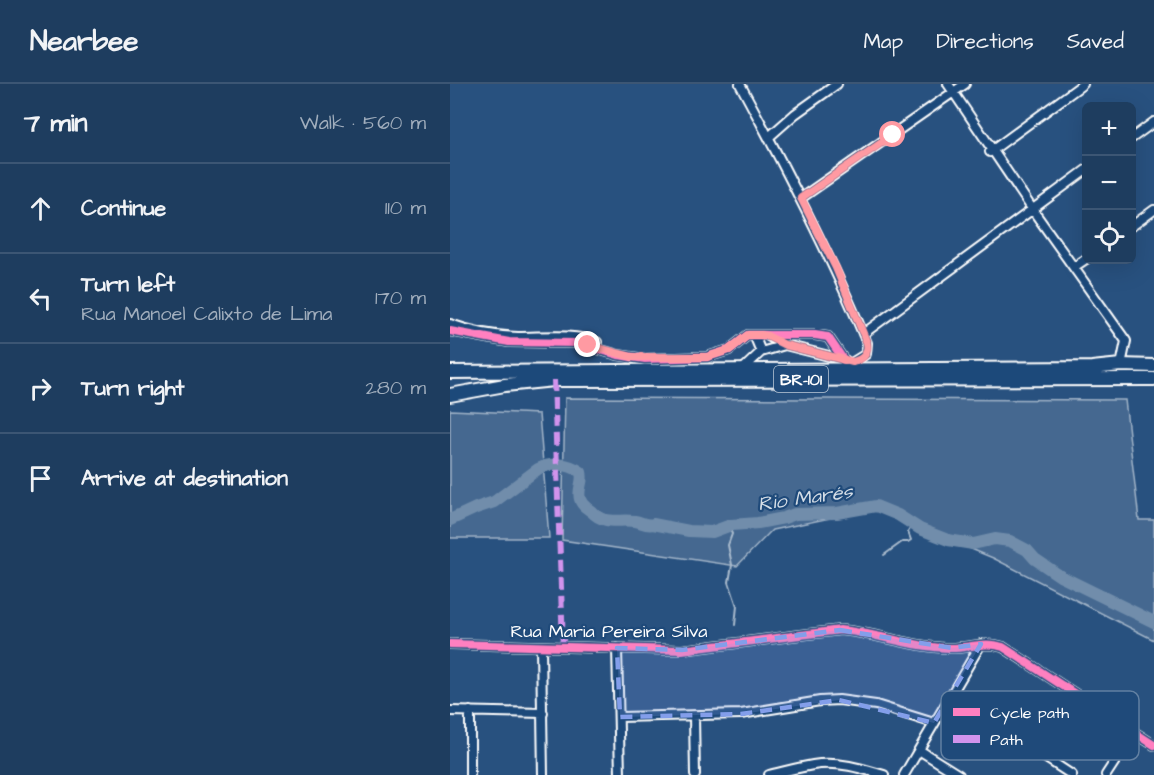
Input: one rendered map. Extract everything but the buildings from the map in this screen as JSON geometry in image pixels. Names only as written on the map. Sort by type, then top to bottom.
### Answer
[{"type":"highway","name":"BR-101","points":[[450,372],[1154,366]]},
{"type":"highway","name":"BR-101","points":[[450,395],[505,385],[554,380],[1154,379]]},
{"type":"street","points":[[740,84],[836,268],[867,343],[867,351],[863,357],[853,362]]},
{"type":"street","points":[[769,137],[795,114],[837,84]]},
{"type":"street","points":[[948,84],[991,152],[1126,341],[1120,365]]},
{"type":"street","points":[[801,198],[965,84]]},
{"type":"street","points":[[991,152],[1083,84]]},
{"type":"street","points":[[1136,135],[1154,122]]},
{"type":"street","points":[[863,334],[1082,173]]},
{"type":"street","points":[[1136,223],[1154,210]]},
{"type":"street","points":[[1074,267],[1082,262]]},
{"type":"street","points":[[450,324],[491,334],[585,339],[617,351],[634,354],[710,355]]},
{"type":"street","points":[[450,331],[491,340],[588,345],[632,357],[669,359],[707,357],[729,350],[742,338],[754,335],[825,336],[830,339],[843,359]]},
{"type":"street","points":[[754,335],[761,352]]},
{"type":"street","points":[[767,336],[785,345],[875,369]]},
{"type":"street","points":[[742,370],[761,352],[785,345]]},
{"type":"street","name":"Rua Maria Pereira Silva","points":[[450,644],[682,650],[840,630],[865,632],[944,647],[987,643],[1003,647],[1071,691]]},
{"type":"street","points":[[954,691],[981,644]]},
{"type":"street","points":[[541,647],[543,775]]},
{"type":"street","points":[[617,648],[620,775]]},
{"type":"street","points":[[620,717],[741,714],[839,700],[876,705],[934,723]]},
{"type":"street","points":[[450,711],[543,713]]},
{"type":"street","points":[[470,711],[470,775]]},
{"type":"street","points":[[904,775],[941,712]]},
{"type":"street","points":[[694,716],[695,775]]},
{"type":"street","name":"Rua Maria Pereira Silva","points":[[1139,735],[1154,744]]},
{"type":"street","points":[[919,750],[959,775]]},
{"type":"street","points":[[1049,760],[1072,775]]},
{"type":"street","points":[[1106,775],[1116,760]]},
{"type":"street","points":[[769,775],[818,764],[847,765],[884,775]]},
{"type":"highlighted area","points":[[840,630],[952,648],[981,644],[934,723],[839,700],[741,714],[620,717],[617,648],[682,650]]},
{"type":"shaded area","points":[[565,398],[1125,400],[1139,520],[1154,520],[1154,640],[993,558],[874,509],[772,530],[737,566],[562,540]]},
{"type":"shaded area","points":[[450,410],[539,414],[549,538],[450,538]]},
{"type":"waterway","name":"Rio Marés","points":[[450,520],[494,502],[538,469],[554,464],[565,465],[581,472],[579,492],[581,502],[597,516],[612,521],[635,521],[689,531],[712,532],[731,525],[758,523],[795,514],[837,513],[876,506],[898,515],[920,529],[948,540],[973,544],[995,539],[1010,541],[1027,550],[1035,559],[1060,576],[1154,622]]},
{"type":"waterway","points":[[884,555],[902,542],[911,540],[908,532],[913,524]]},
{"type":"waterway","points":[[729,527],[732,534],[728,545],[732,565],[729,582],[737,606],[735,625]]},
{"type":"marked path","points":[[554,380],[563,647]]},
{"type":"cycle path","points":[[450,331],[509,342],[577,343],[618,355],[645,359],[707,357],[729,350],[748,335],[815,335],[828,337],[843,359]]},
{"type":"cycle path","points":[[450,644],[682,650],[840,630],[937,647],[996,645],[1003,647],[1071,691]]},
{"type":"cycle path","points":[[1139,735],[1154,745]]},
{"type":"route","points":[[588,345],[632,357],[669,359],[707,357],[729,350],[742,338],[754,335],[767,336],[785,345],[853,362],[859,360],[866,354],[867,343],[836,268],[801,198],[893,135]]}]
